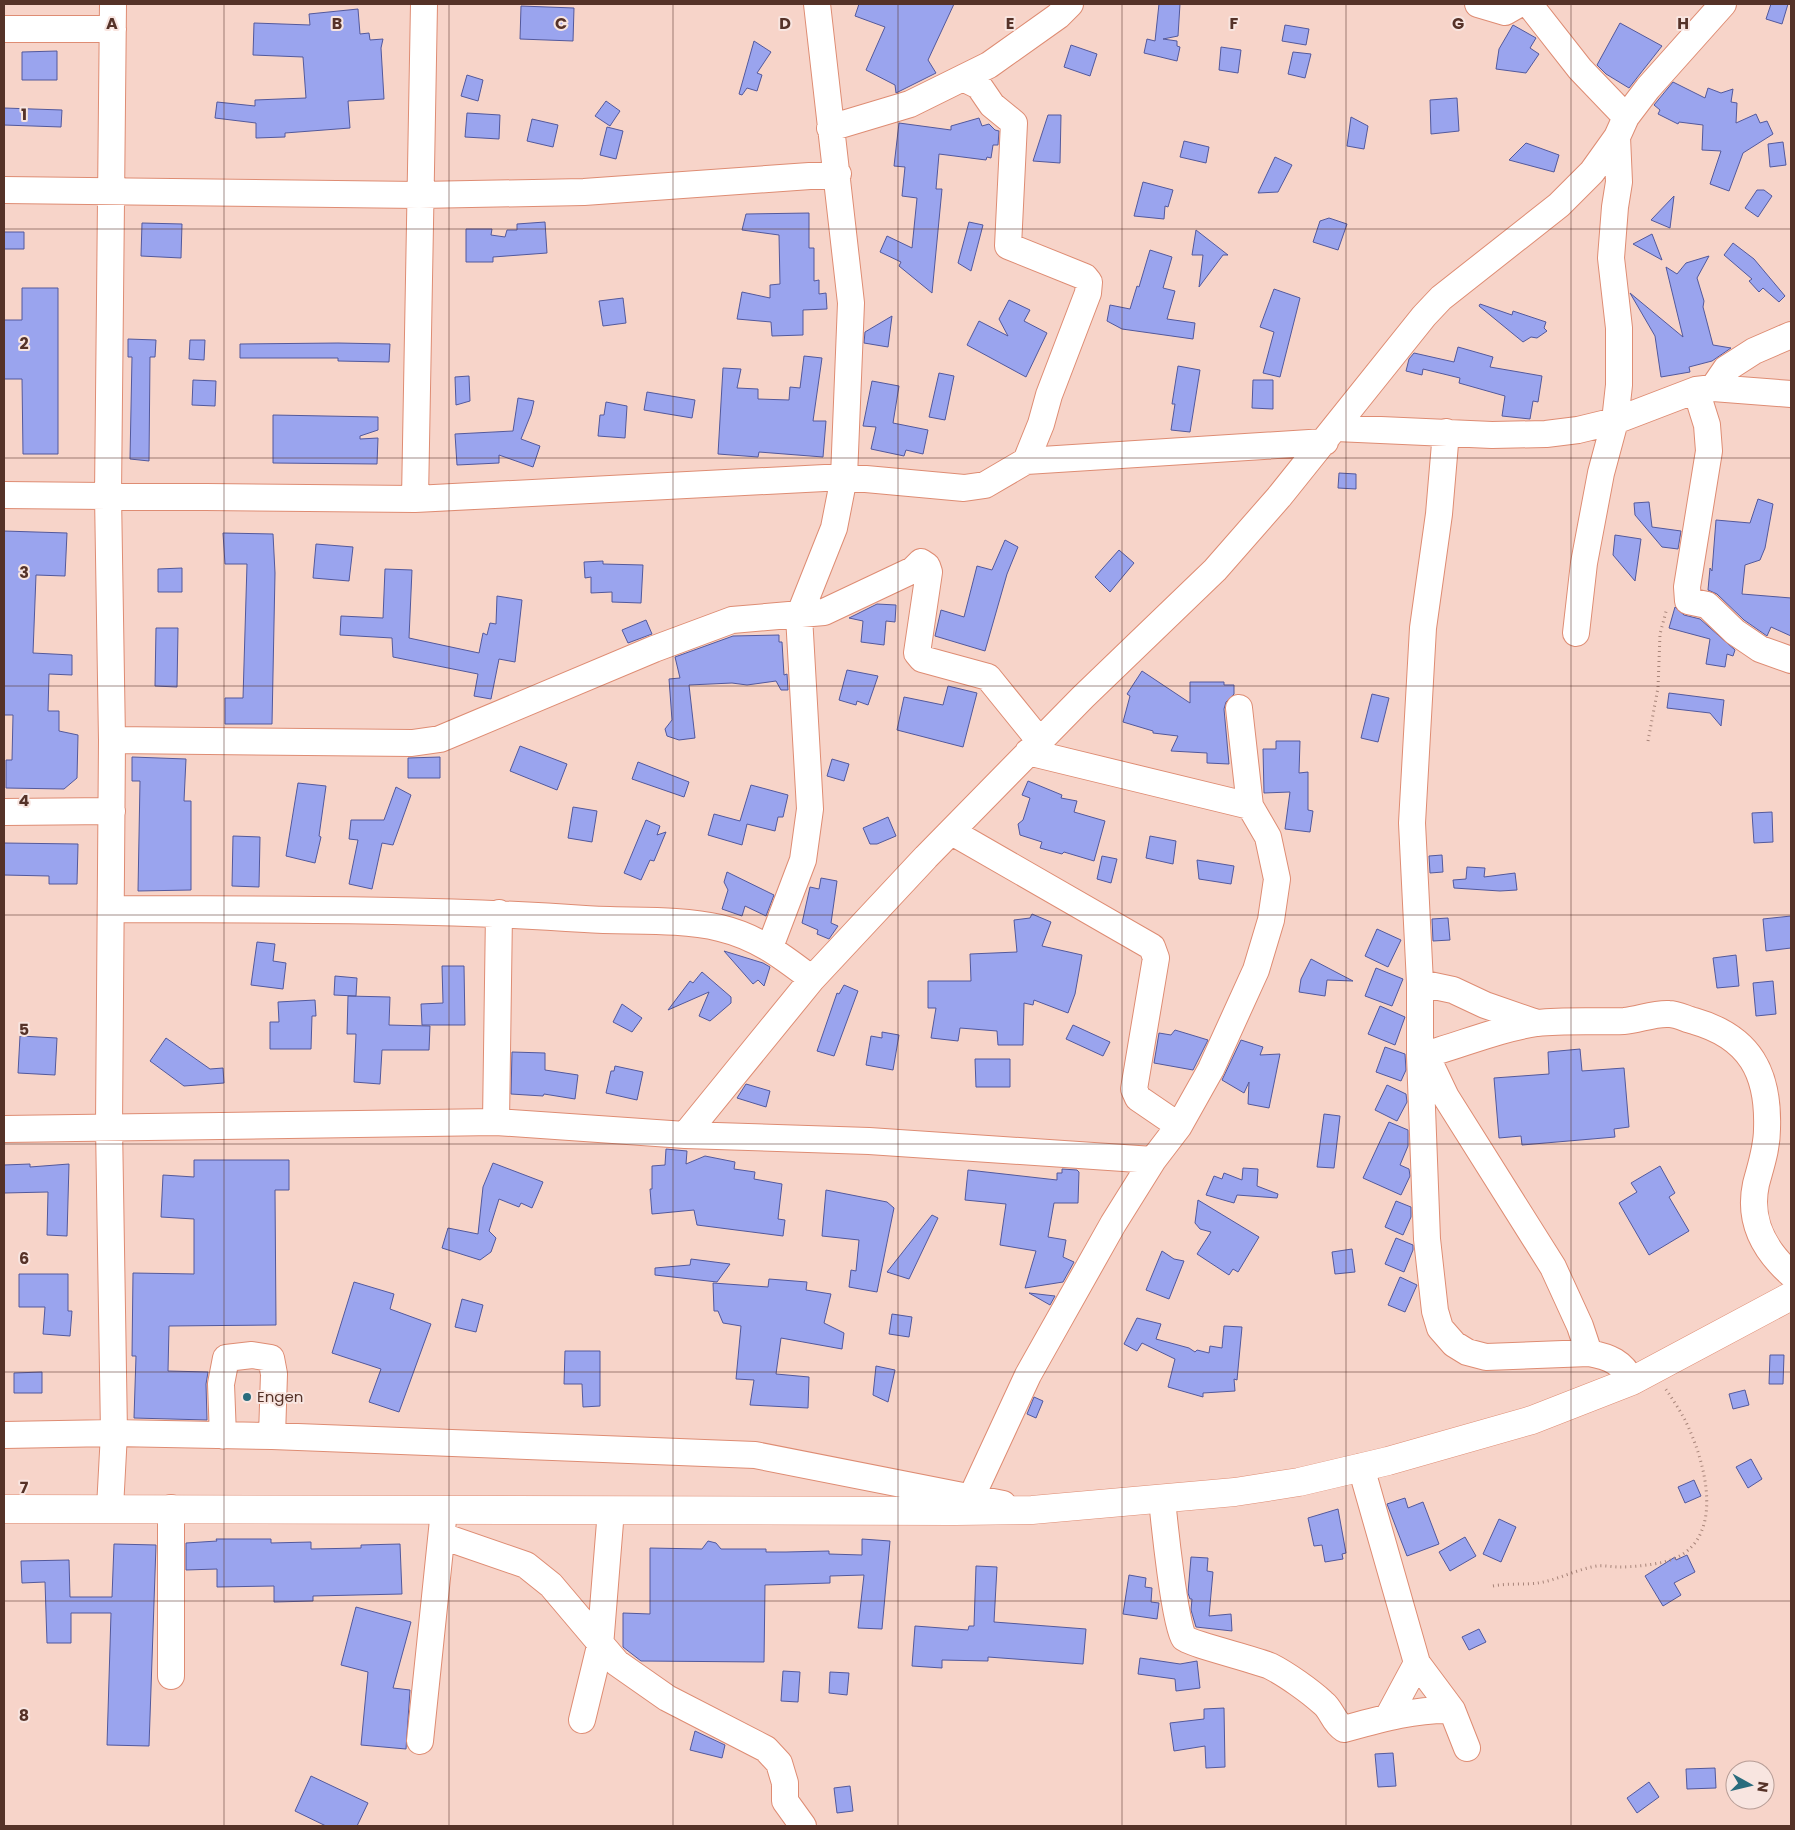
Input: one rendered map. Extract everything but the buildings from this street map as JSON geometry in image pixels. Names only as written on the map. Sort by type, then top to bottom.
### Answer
[{"type":"highway","points":[[4,1509],[171,1508],[443,1523],[611,1510],[1032,1510],[1235,1492],[1299,1482],[1361,1467],[1532,1420],[1643,1376],[1791,1296]]},
{"type":"street","points":[[415,499],[419,195],[424,4]]},
{"type":"street","points":[[770,947],[802,860],[810,810],[799,616],[834,528],[844,477],[851,303],[838,174],[830,128],[817,4]]},
{"type":"street","points":[[830,128],[910,104],[989,65],[1058,16],[1070,4]]},
{"type":"street","points":[[1478,4],[1505,12],[1519,4]]},
{"type":"street","points":[[1529,4],[1622,127],[1620,182],[1615,207],[1611,258],[1619,328],[1619,386],[1615,421],[1600,473],[1584,563],[1576,634]]},
{"type":"street","points":[[685,1135],[812,979],[1034,746],[1214,570],[1330,435],[1424,316],[1441,298],[1559,205],[1592,172],[1648,88],[1723,4]]},
{"type":"street","points":[[4,30],[113,16],[108,495],[112,740],[109,1126],[114,1433],[110,1508]]},
{"type":"street","points":[[963,78],[979,86],[992,106],[1014,123],[1008,246],[1085,277],[1089,282],[1088,293],[1048,395],[1041,424],[1026,461]]},
{"type":"street","points":[[4,190],[110,193],[419,195],[584,192],[838,174]]},
{"type":"street","points":[[1791,335],[1754,350],[1726,369],[1705,389],[1709,450],[1687,587],[1688,601],[1707,605],[1735,632],[1760,649],[1791,660]]},
{"type":"street","points":[[4,495],[415,499],[844,477],[964,488],[985,485],[1026,461],[1330,435],[1446,432],[1506,435],[1546,434],[1578,430],[1615,421],[1705,389],[1791,394]]},
{"type":"street","points":[[1446,432],[1439,514],[1423,628],[1412,823],[1423,1056],[1429,1259],[1434,1310],[1440,1328],[1454,1344],[1467,1352],[1486,1357],[1589,1353],[1605,1356],[1643,1376]]},
{"type":"street","points":[[112,740],[412,743],[440,739],[654,649],[732,620],[799,616],[824,612],[913,570],[921,562],[927,566],[929,572],[917,653],[922,659],[988,677],[1034,746],[1250,806]]},
{"type":"street","points":[[971,1498],[1028,1375],[1113,1224],[1153,1160],[1178,1126],[1211,1069],[1233,1025],[1256,970],[1271,920],[1277,879],[1268,837],[1250,806],[1239,708]]},
{"type":"street","points":[[4,812],[112,810]]},
{"type":"street","points":[[952,832],[1152,947],[1156,958],[1134,1088],[1138,1098],[1178,1126]]},
{"type":"street","points":[[112,909],[499,913],[666,922],[720,928],[770,947],[812,979]]},
{"type":"street","points":[[496,1122],[499,913]]},
{"type":"street","points":[[1420,983],[1453,990],[1485,1005],[1537,1023]]},
{"type":"street","points":[[1423,1056],[1484,1035],[1537,1023],[1631,1020],[1668,1014],[1706,1024],[1734,1039],[1752,1056],[1760,1072],[1767,1105],[1766,1141],[1755,1200],[1758,1232],[1769,1252],[1791,1274]]},
{"type":"street","points":[[1423,1056],[1446,1097],[1553,1267],[1580,1326],[1589,1353]]},
{"type":"street","points":[[4,1129],[58,1130],[109,1126],[496,1122],[685,1135],[869,1141],[1153,1160]]},
{"type":"street","points":[[223,1436],[221,1384],[226,1358],[252,1355],[271,1358],[274,1374],[272,1436]]},
{"type":"street","points":[[4,1435],[114,1433],[272,1436],[755,1455],[1032,1510]]},
{"type":"street","points":[[1361,1467],[1417,1663],[1452,1710],[1467,1748]]},
{"type":"street","points":[[1162,1499],[1176,1607],[1182,1636],[1186,1640],[1217,1648],[1270,1666],[1325,1704],[1335,1724],[1344,1729],[1426,1709],[1452,1710]]},
{"type":"street","points":[[171,1508],[171,1676]]},
{"type":"street","points":[[582,1720],[600,1646],[611,1510]]},
{"type":"street","points":[[420,1740],[443,1523],[526,1565],[551,1585],[600,1646],[617,1663],[667,1698],[766,1750],[779,1764],[784,1783],[785,1801],[803,1826]]},
{"type":"street","points":[[1388,1717],[1417,1663]]},
{"type":"path","points":[[1648,741],[1658,688],[1660,634],[1668,606],[1675,598],[1688,601]]},
{"type":"path","points":[[1493,1586],[1516,1583],[1538,1584],[1597,1566],[1621,1567],[1665,1562],[1688,1552],[1701,1536],[1706,1514],[1706,1484],[1702,1462],[1685,1419],[1643,1376]]},
{"type":"place","name":"Engen","points":[[247,1397]]}]
